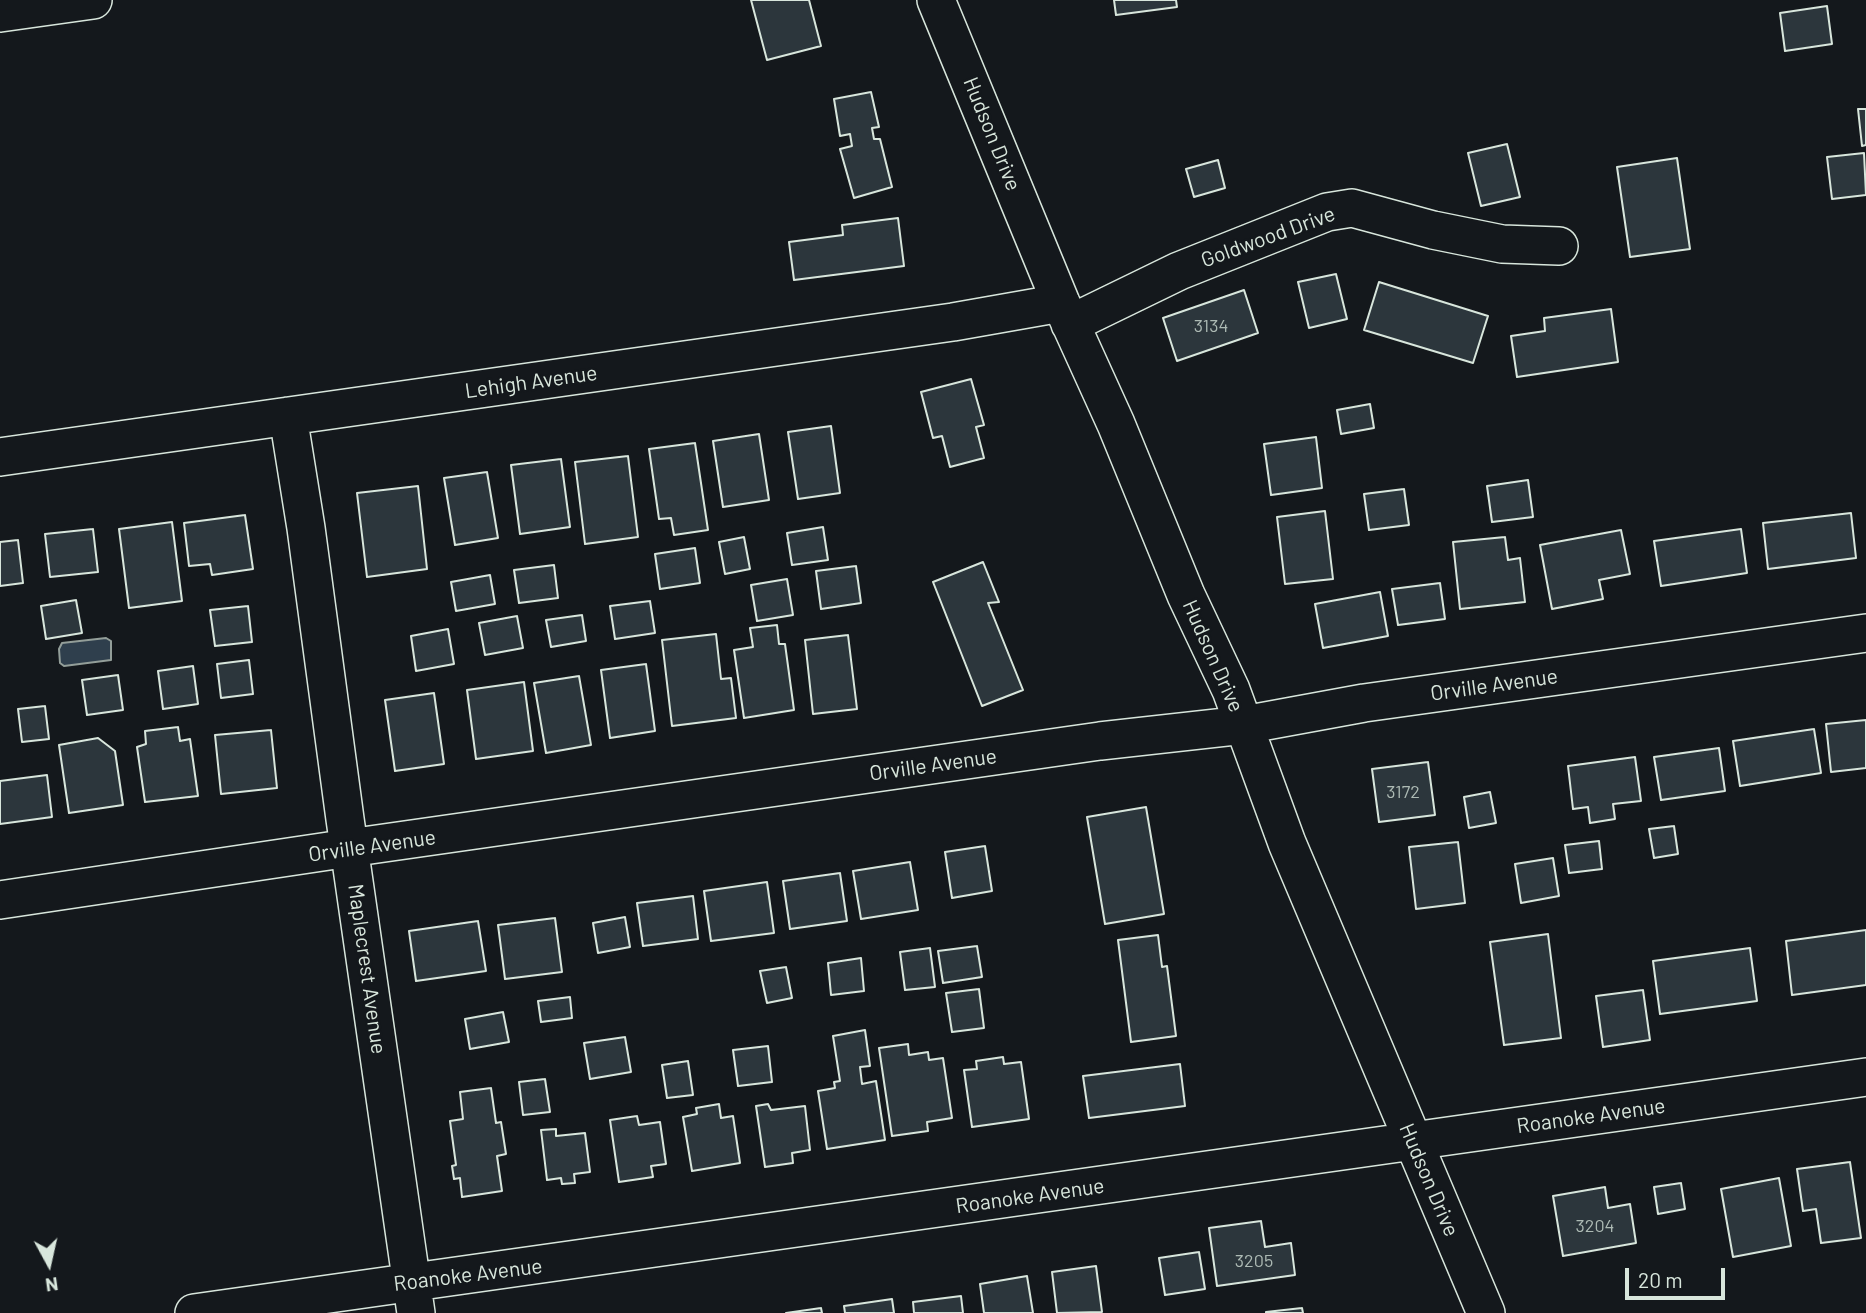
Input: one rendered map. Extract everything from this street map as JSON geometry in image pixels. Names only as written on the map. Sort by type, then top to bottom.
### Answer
[{"type":"street","points":[[0,13],[93,0]]},
{"type":"street","name":"Hudson Drive","points":[[936,0],[1065,314],[1116,424],[1186,595],[1231,690],[1287,843],[1486,1313]]},
{"type":"street","name":"Goldwood Drive","points":[[1065,314],[1327,212],[1352,208],[1433,230],[1502,244],[1559,246]]},
{"type":"street","name":"Lehigh Avenue","points":[[0,457],[953,322],[1065,314]]},
{"type":"street","name":"Maplecrest Avenue","points":[[288,416],[414,1297]]},
{"type":"street","name":"Orville Avenue","points":[[0,900],[1135,736],[1244,725],[1364,703],[1866,633]]},
{"type":"street","name":"Roanoke Avenue","points":[[194,1313],[263,1305],[414,1297],[543,1265],[1866,1077]]},
{"type":"water","points":[[106,638],[111,641],[111,660],[64,666],[60,663],[59,649],[62,643]]},
{"type":"building","points":[[751,0],[809,0],[821,46],[767,60]]},
{"type":"building","points":[[1114,0],[1176,0],[1177,7],[1116,15]]},
{"type":"building","points":[[1827,6],[1832,44],[1785,51],[1780,13]]},
{"type":"building","points":[[871,92],[879,127],[872,128],[874,139],[880,139],[892,187],[854,198],[840,149],[852,146],[850,134],[840,136],[834,99]]},
{"type":"building","points":[[1858,109],[1866,109],[1866,145],[1862,146]]},
{"type":"building","points":[[1507,144],[1520,197],[1481,206],[1468,153]]},
{"type":"building","points":[[1864,153],[1866,195],[1832,199],[1827,157]]},
{"type":"building","points":[[1677,158],[1690,249],[1630,257],[1617,167]]},
{"type":"building","points":[[1218,160],[1225,188],[1194,197],[1186,169]]},
{"type":"building","points":[[898,218],[904,266],[794,280],[789,242],[843,235],[842,225]]},
{"type":"building","points":[[1336,274],[1347,319],[1309,328],[1298,282]]},
{"type":"building","points":[[1379,282],[1488,316],[1473,363],[1364,330]]},
{"type":"building","points":[[1244,290],[1258,333],[1177,361],[1163,318]]},
{"type":"building","points":[[1611,309],[1618,362],[1517,377],[1511,336],[1545,331],[1544,318]]},
{"type":"building","points":[[971,379],[984,425],[976,427],[984,458],[950,467],[942,436],[933,438],[921,392]]},
{"type":"building","points":[[1370,404],[1374,428],[1341,434],[1337,410]]},
{"type":"building","points":[[831,426],[840,493],[798,499],[788,432]]},
{"type":"building","points":[[759,434],[769,500],[723,507],[713,441]]},
{"type":"building","points":[[1316,437],[1322,488],[1271,495],[1264,444]]},
{"type":"building","points":[[695,443],[708,530],[674,535],[671,518],[659,519],[649,449]]},
{"type":"building","points":[[628,456],[638,537],[585,544],[575,462]]},
{"type":"building","points":[[561,459],[570,527],[520,534],[511,465]]},
{"type":"building","points":[[487,472],[498,538],[455,545],[444,478]]},
{"type":"building","points":[[1528,480],[1533,517],[1492,522],[1487,486]]},
{"type":"building","points":[[418,486],[427,569],[367,577],[357,493]]},
{"type":"building","points":[[1404,489],[1409,525],[1369,530],[1364,494]]},
{"type":"building","points":[[1325,511],[1333,579],[1285,584],[1277,517]]},
{"type":"building","points":[[1851,513],[1856,558],[1768,569],[1763,523]]},
{"type":"building","points":[[245,515],[253,569],[212,575],[210,564],[189,566],[184,523]]},
{"type":"building","points":[[172,522],[182,601],[129,608],[119,529]]},
{"type":"building","points":[[823,527],[828,560],[792,565],[787,533]]},
{"type":"building","points":[[93,529],[98,572],[50,577],[45,534]]},
{"type":"building","points":[[1741,529],[1747,573],[1661,586],[1654,541]]},
{"type":"building","points":[[1621,530],[1630,574],[1599,580],[1603,599],[1552,609],[1540,545]]},
{"type":"building","points":[[744,537],[750,569],[725,574],[719,542]]},
{"type":"building","points":[[1505,537],[1508,560],[1520,558],[1525,602],[1460,609],[1453,542]]},
{"type":"building","points":[[18,540],[23,583],[0,586],[0,542]]},
{"type":"building","points":[[695,548],[700,583],[660,589],[655,554]]},
{"type":"building","points":[[983,562],[999,602],[988,603],[1023,690],[982,706],[933,582]]},
{"type":"building","points":[[554,565],[558,598],[519,603],[514,570]]},
{"type":"building","points":[[856,566],[861,603],[821,609],[816,571]]},
{"type":"building","points":[[490,575],[495,604],[456,611],[451,582]]},
{"type":"building","points":[[787,579],[793,615],[757,621],[751,585]]},
{"type":"building","points":[[1440,583],[1445,619],[1398,625],[1392,589]]},
{"type":"building","points":[[1380,592],[1388,636],[1323,648],[1315,604]]},
{"type":"building","points":[[76,600],[82,633],[46,639],[41,606]]},
{"type":"building","points":[[650,601],[655,633],[615,639],[610,606]]},
{"type":"building","points":[[248,606],[252,642],[215,646],[210,610]]},
{"type":"building","points":[[582,615],[586,641],[551,647],[546,620]]},
{"type":"building","points":[[517,616],[523,648],[485,655],[479,623]]},
{"type":"building","points":[[777,625],[779,644],[785,644],[794,710],[744,718],[734,650],[753,647],[750,628]]},
{"type":"building","points":[[448,629],[454,664],[416,671],[411,636]]},
{"type":"building","points":[[716,634],[721,679],[731,678],[736,718],[672,726],[662,640]]},
{"type":"building","points":[[848,635],[857,709],[813,714],[805,640]]},
{"type":"building","points":[[249,660],[253,694],[221,698],[217,664]]},
{"type":"building","points":[[646,664],[655,731],[610,738],[601,670]]},
{"type":"building","points":[[193,666],[198,704],[163,709],[158,671]]},
{"type":"building","points":[[118,675],[123,710],[87,715],[82,680]]},
{"type":"building","points":[[579,676],[591,745],[546,753],[534,683]]},
{"type":"building","points":[[524,682],[533,751],[476,759],[467,690]]},
{"type":"building","points":[[434,693],[444,764],[395,771],[385,700]]},
{"type":"building","points":[[45,706],[49,739],[22,742],[18,709]]},
{"type":"building","points":[[1866,720],[1866,768],[1831,772],[1826,724]]},
{"type":"building","points":[[178,727],[180,741],[190,739],[198,796],[145,802],[137,747],[146,744],[145,731]]},
{"type":"building","points":[[1814,729],[1821,773],[1740,786],[1733,741]]},
{"type":"building","points":[[271,730],[277,788],[221,794],[215,735]]},
{"type":"building","points":[[98,738],[115,751],[123,805],[69,813],[59,745]]},
{"type":"building","points":[[1719,748],[1725,791],[1661,800],[1654,757]]},
{"type":"building","points":[[1635,757],[1641,801],[1613,804],[1615,819],[1590,823],[1588,807],[1573,809],[1568,766]]},
{"type":"building","points":[[1428,762],[1435,815],[1379,822],[1372,769]]},
{"type":"building","points":[[47,775],[52,817],[0,824],[0,781]]},
{"type":"building","points":[[1490,792],[1496,823],[1469,828],[1464,797]]},
{"type":"building","points":[[1146,807],[1164,914],[1105,924],[1087,817]]},
{"type":"building","points":[[1674,826],[1678,854],[1654,858],[1649,829]]},
{"type":"building","points":[[1599,841],[1602,869],[1569,873],[1565,845]]},
{"type":"building","points":[[1458,842],[1465,903],[1416,909],[1409,847]]},
{"type":"building","points":[[985,846],[992,891],[952,898],[945,852]]},
{"type":"building","points":[[1553,858],[1559,896],[1521,903],[1515,864]]},
{"type":"building","points":[[910,862],[918,910],[861,919],[853,871]]},
{"type":"building","points":[[840,873],[847,921],[790,929],[783,881]]},
{"type":"building","points":[[767,882],[774,933],[711,941],[704,891]]},
{"type":"building","points":[[693,896],[698,939],[643,946],[637,903]]},
{"type":"building","points":[[625,917],[630,947],[598,953],[593,923]]},
{"type":"building","points":[[555,918],[562,972],[505,979],[498,925]]},
{"type":"building","points":[[478,921],[486,971],[416,981],[409,931]]},
{"type":"building","points":[[1866,930],[1866,985],[1792,995],[1786,941]]},
{"type":"building","points":[[1548,934],[1561,1038],[1504,1045],[1490,942]]},
{"type":"building","points":[[1158,935],[1162,967],[1167,966],[1176,1036],[1131,1042],[1118,940]]},
{"type":"building","points":[[977,946],[982,977],[943,983],[938,951]]},
{"type":"building","points":[[930,948],[935,987],[905,990],[900,952]]},
{"type":"building","points":[[1750,948],[1757,1001],[1660,1014],[1653,961]]},
{"type":"building","points":[[861,958],[864,991],[831,995],[828,963]]},
{"type":"building","points":[[786,967],[792,998],[767,1003],[760,971]]},
{"type":"building","points":[[979,989],[984,1028],[952,1032],[946,993]]},
{"type":"building","points":[[1643,990],[1650,1040],[1603,1047],[1596,996]]},
{"type":"building","points":[[570,997],[572,1018],[541,1022],[538,1001]]},
{"type":"building","points":[[503,1012],[509,1042],[470,1049],[465,1019]]},
{"type":"building","points":[[865,1030],[870,1066],[860,1067],[862,1084],[876,1081],[885,1140],[827,1149],[818,1091],[835,1088],[834,1082],[840,1081],[833,1036]]},
{"type":"building","points":[[625,1037],[631,1072],[590,1079],[584,1043]]},
{"type":"building","points":[[908,1044],[909,1055],[928,1052],[929,1060],[943,1058],[952,1118],[927,1122],[928,1131],[892,1136],[879,1048]]},
{"type":"building","points":[[768,1046],[772,1082],[738,1086],[733,1050]]},
{"type":"building","points":[[1003,1057],[1004,1064],[1021,1062],[1029,1119],[972,1127],[964,1070],[977,1069],[976,1061]]},
{"type":"building","points":[[688,1061],[693,1095],[667,1098],[662,1065]]},
{"type":"building","points":[[1180,1064],[1185,1106],[1089,1118],[1083,1076]]},
{"type":"building","points":[[545,1079],[550,1112],[523,1115],[519,1082]]},
{"type":"building","points":[[491,1088],[496,1123],[501,1122],[506,1154],[497,1156],[502,1191],[462,1197],[460,1178],[454,1179],[452,1166],[456,1165],[450,1121],[463,1119],[460,1092]]},
{"type":"building","points":[[719,1104],[721,1118],[733,1116],[740,1163],[692,1171],[683,1117],[697,1114],[696,1108]]},
{"type":"building","points":[[768,1104],[771,1110],[805,1106],[810,1150],[792,1153],[793,1163],[765,1167],[756,1106]]},
{"type":"building","points":[[637,1116],[639,1125],[660,1122],[666,1164],[651,1166],[653,1177],[619,1182],[610,1120]]},
{"type":"building","points":[[556,1129],[556,1136],[585,1133],[590,1172],[574,1174],[575,1183],[562,1184],[561,1178],[547,1180],[541,1130]]},
{"type":"building","points":[[1850,1162],[1861,1238],[1821,1243],[1816,1209],[1803,1211],[1797,1169]]},
{"type":"building","points":[[1779,1178],[1791,1246],[1733,1257],[1721,1189]]},
{"type":"building","points":[[1681,1183],[1685,1209],[1658,1214],[1654,1187]]},
{"type":"building","points":[[1605,1187],[1608,1208],[1630,1204],[1636,1243],[1563,1256],[1553,1196]]},
{"type":"building","points":[[1261,1221],[1265,1247],[1291,1243],[1295,1275],[1217,1286],[1209,1228]]},
{"type":"building","points":[[1199,1252],[1205,1289],[1165,1295],[1159,1258]]},
{"type":"building","points":[[1096,1266],[1102,1312],[1057,1313],[1052,1272]]},
{"type":"building","points":[[1027,1276],[1033,1313],[984,1313],[980,1284]]},
{"type":"building","points":[[961,1296],[963,1313],[914,1313],[913,1302]]},
{"type":"building","points":[[892,1299],[894,1313],[845,1313],[844,1306]]},
{"type":"building","points":[[821,1308],[822,1313],[786,1313]]},
{"type":"building","points":[[1302,1308],[1303,1313],[1266,1313],[1266,1312]]}]
